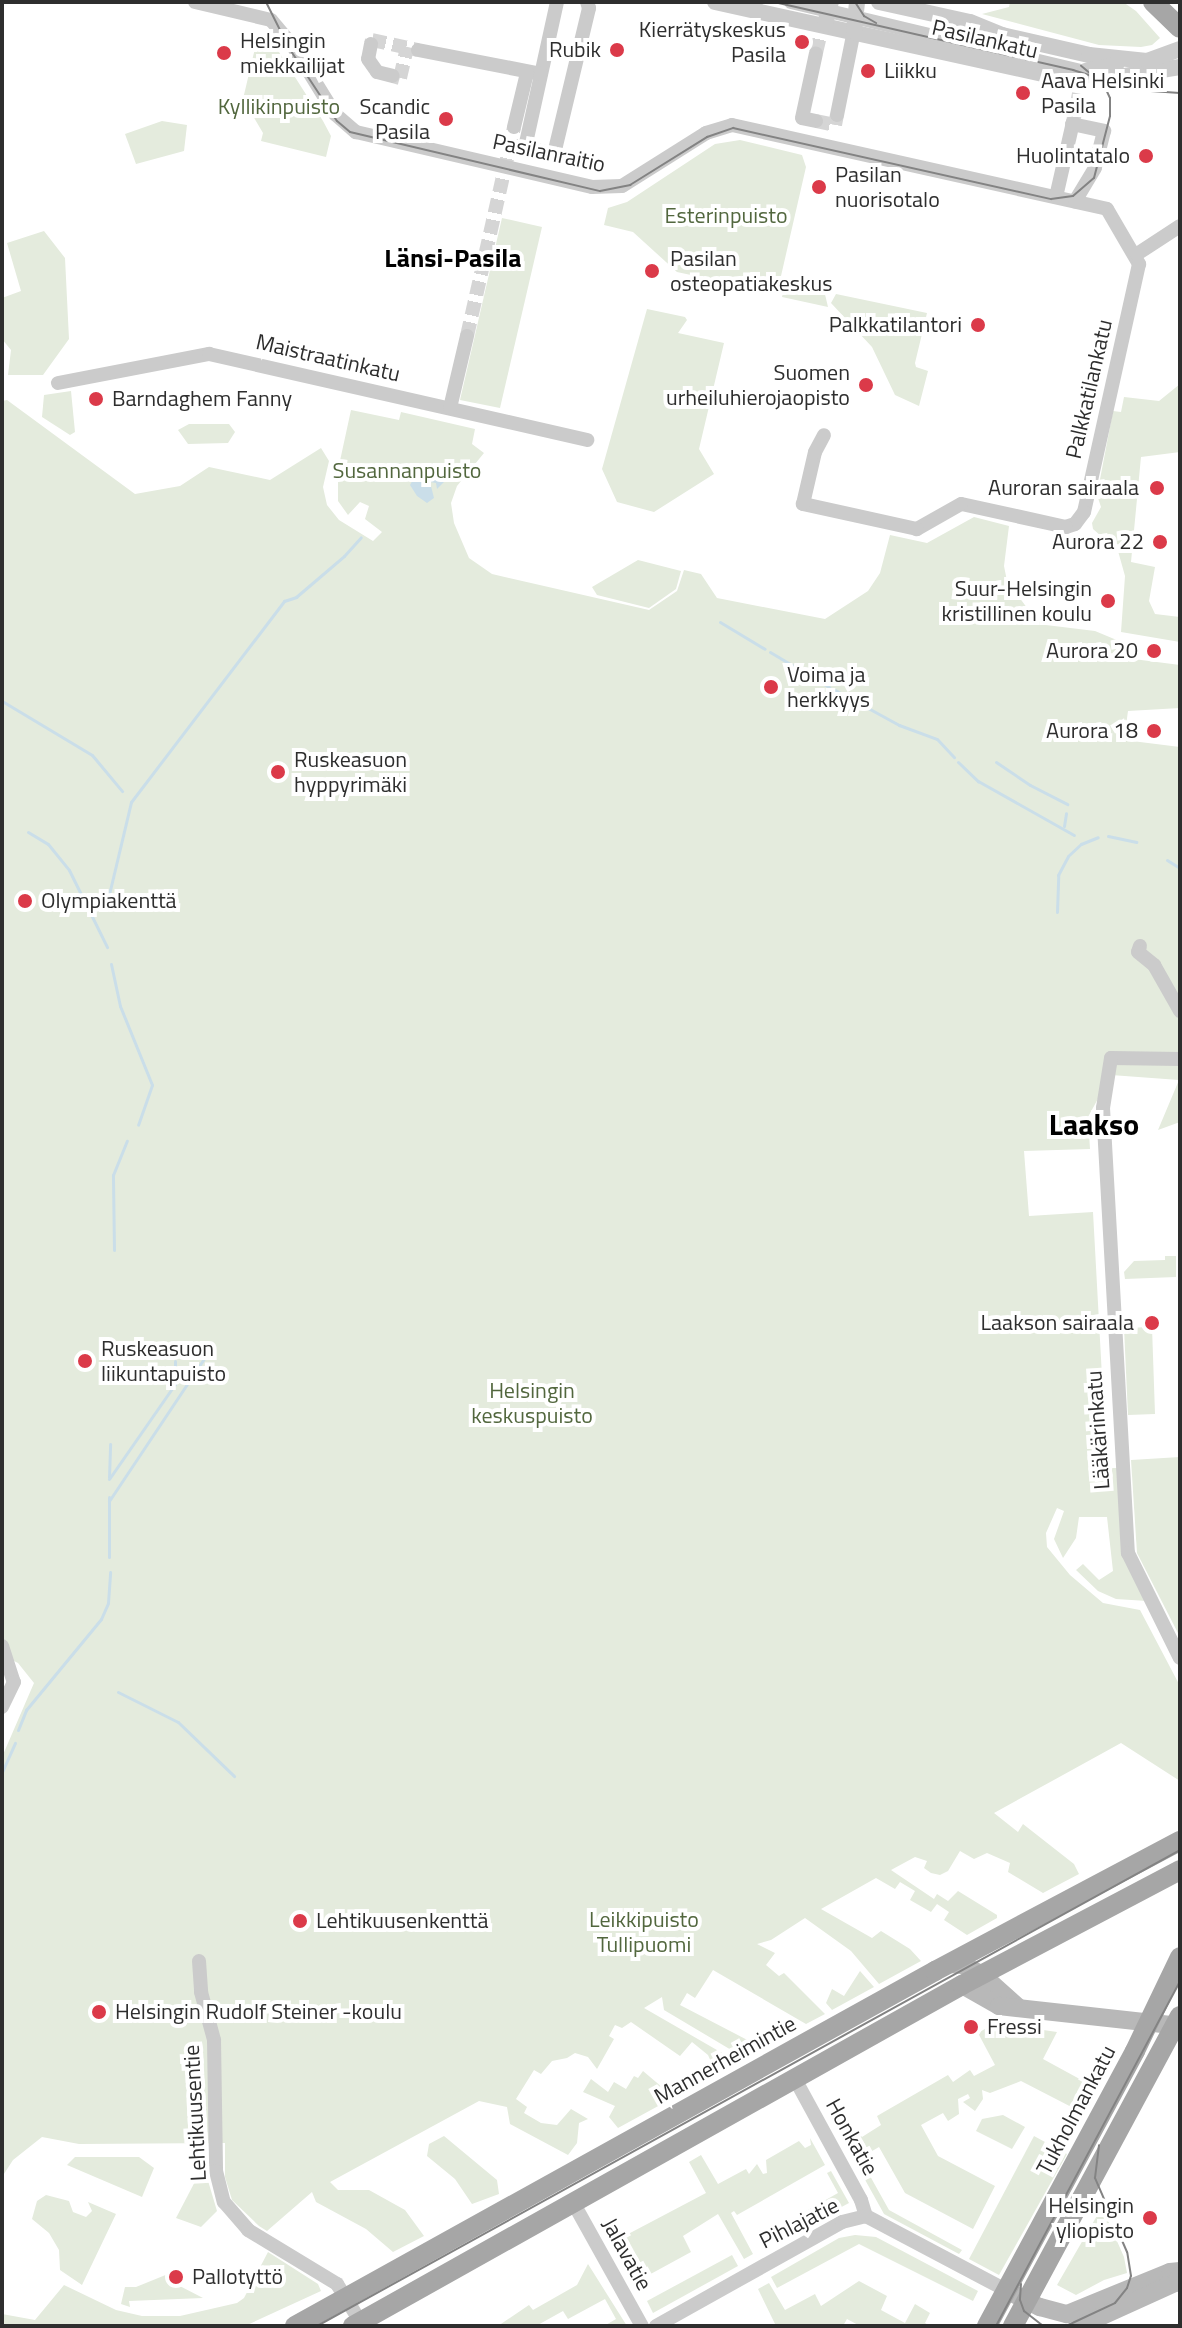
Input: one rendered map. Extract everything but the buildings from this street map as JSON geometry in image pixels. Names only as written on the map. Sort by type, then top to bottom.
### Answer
[{"type":"main road","points":[[1153,2],[1180,28]]},
{"type":"main road","points":[[1171,2],[1180,11]]},
{"type":"main road","name":"Mannerheimintie","points":[[295,2326],[1094,1884],[1180,1841]]},
{"type":"main road","points":[[359,2325],[981,1974],[1180,1870]]},
{"type":"main road","name":"Tukholmankatu","points":[[991,2319],[1180,1957]]},
{"type":"main road","points":[[949,1964],[963,1965],[981,1974],[1020,2009]]},
{"type":"main road","points":[[962,1985],[987,2001],[1020,2009],[1145,2028],[1176,2029]]},
{"type":"main road","name":"Tukholmankatu","points":[[1016,2325],[1026,2300],[1176,2029]]},
{"type":"main road","points":[[1006,2290],[1067,2314],[1170,2272],[1180,2273],[1175,2283],[1080,2326]]},
{"type":"main road","points":[[991,2319],[1016,2325]]},
{"type":"street","name":"Pasilanraitio","points":[[195,2],[267,10],[335,114],[356,132],[592,187],[622,186],[706,133],[732,125],[1075,201]]},
{"type":"street","points":[[514,127],[557,2]]},
{"type":"street","points":[[534,74],[525,147],[554,154],[589,8],[587,2]]},
{"type":"street","name":"Pasilankatu","points":[[715,2],[826,18],[855,17],[1084,76],[1105,78],[1180,67]]},
{"type":"street","name":"Pasilankatu","points":[[791,2],[826,18]]},
{"type":"street","name":"Pasilankatu","points":[[879,2],[970,22],[1084,76],[1161,58],[1180,49]]},
{"type":"street","points":[[837,115],[855,17]]},
{"type":"street","points":[[371,44],[368,59],[377,72],[393,76]]},
{"type":"street","points":[[418,50],[534,74]]},
{"type":"street","points":[[816,53],[802,118],[816,121]]},
{"type":"street","points":[[1056,197],[1073,123],[1104,131],[1095,168],[1075,201],[1107,209],[1137,254],[1180,226]]},
{"type":"street","name":"Palkkatilankatu","points":[[824,435],[815,452],[803,504],[917,529],[961,504],[1066,527],[1075,524],[1084,512],[1139,268],[1137,254]]},
{"type":"street","points":[[450,408],[467,336]]},
{"type":"street","name":"Maistraatinkatu","points":[[58,383],[209,354],[587,440]]},
{"type":"street","points":[[1140,946],[1138,952],[1154,965],[1180,1011]]},
{"type":"street","name":"Lääkärinkatu","points":[[1180,1059],[1111,1058],[1105,1091],[1113,1318],[1128,1553],[1180,1658]]},
{"type":"street","points":[[2,1646],[14,1682],[2,1707]]},
{"type":"street","name":"Lehtikuusentie","points":[[199,1961],[201,1992],[214,2040],[216,2171],[224,2202],[248,2230],[331,2280],[346,2297],[359,2325]]},
{"type":"street","name":"Honkatie","points":[[795,2079],[861,2200],[866,2216]]},
{"type":"street","name":"Jalavatie","points":[[574,2204],[642,2326]]},
{"type":"street","name":"Pihlajatie","points":[[656,2326],[842,2222],[866,2216],[1006,2290]]},
{"type":"green space","points":[[1010,2],[1123,2],[1136,11],[1160,38],[1152,45],[1141,47],[1099,45],[982,14],[1009,7]]},
{"type":"green space","name":"Kyllikinpuisto","points":[[256,44],[279,52],[323,121],[331,136],[326,157],[261,141],[263,133],[243,99]]},
{"type":"green space","points":[[162,121],[187,125],[184,151],[136,164],[125,134]]},
{"type":"green space","name":"Esterinpuisto","points":[[740,140],[802,155],[806,167],[781,276],[751,288],[677,272],[633,232],[604,225],[608,208],[627,202],[715,144]]},
{"type":"green space","points":[[502,218],[542,227],[500,408],[460,400]]},
{"type":"green space","points":[[44,231],[65,258],[69,339],[43,375],[8,375],[11,350],[2,339],[2,298],[21,291],[7,243]]},
{"type":"green space","points":[[792,279],[823,286],[828,307],[782,297],[786,281]]},
{"type":"green space","points":[[836,294],[927,313],[915,363],[916,367],[928,371],[919,406],[895,395],[872,347],[831,303]]},
{"type":"green space","points":[[647,309],[685,317],[687,320],[678,333],[724,343],[699,449],[714,474],[654,512],[617,502],[602,469]]},
{"type":"green space","points":[[1180,384],[1180,452],[1141,457],[1131,562],[1155,567],[1149,601],[1155,614],[1180,617],[1180,642],[1121,632],[1125,576],[1118,551],[1093,529],[1092,523],[1101,507],[1097,495],[1113,411],[1121,412],[1124,397],[1159,401]]},
{"type":"green space","points":[[71,391],[75,432],[70,435],[42,417],[44,395]]},
{"type":"green space","name":"Helsingin keskuspuisto","points":[[7,400],[135,494],[180,486],[209,467],[270,480],[321,448],[329,461],[323,487],[327,505],[339,520],[373,541],[382,532],[365,519],[369,506],[360,502],[348,515],[338,501],[338,470],[351,410],[399,420],[401,412],[475,429],[472,444],[484,453],[457,486],[451,503],[454,523],[469,558],[492,574],[649,610],[677,591],[684,570],[701,574],[717,598],[825,619],[868,591],[880,573],[890,535],[927,543],[974,517],[1009,526],[1004,566],[1007,581],[1036,620],[1046,625],[1095,631],[1119,641],[1118,657],[1180,665],[1180,708],[1128,711],[1124,740],[1180,747],[1180,1122],[1158,1130],[1179,1080],[1111,1075],[1088,1117],[1090,1149],[1024,1151],[1029,1216],[1093,1212],[1107,1468],[1120,1468],[1120,1499],[1147,1601],[1116,1599],[1098,1591],[1076,1570],[1083,1564],[1099,1580],[1113,1571],[1107,1517],[1079,1517],[1076,1538],[1063,1558],[1054,1539],[1064,1511],[1057,1508],[1046,1533],[1047,1547],[1070,1575],[1103,1603],[1140,1610],[1180,1686],[1180,1781],[1121,1743],[994,1813],[1018,1832],[1023,1824],[1074,1864],[1079,1874],[1043,1893],[1008,1872],[1010,1863],[987,1853],[974,1859],[960,1851],[948,1871],[940,1875],[924,1868],[927,1861],[915,1857],[891,1870],[934,1899],[937,1894],[948,1901],[958,1891],[997,1915],[997,1918],[967,1935],[944,1920],[949,1912],[937,1904],[931,1912],[910,1900],[915,1891],[900,1882],[895,1889],[876,1878],[821,1909],[872,1938],[881,1931],[910,1949],[921,1961],[879,1984],[851,1951],[805,1918],[771,1940],[757,1944],[775,1953],[766,1965],[779,1976],[784,1973],[825,2014],[806,2024],[713,1970],[695,1998],[687,1993],[680,2005],[757,2045],[756,2051],[748,2056],[743,2057],[664,2010],[662,1997],[644,2008],[736,2061],[716,2073],[708,2055],[692,2042],[680,2056],[631,2022],[622,2028],[615,2025],[609,2036],[614,2039],[597,2069],[588,2057],[575,2053],[552,2061],[541,2074],[534,2070],[516,2099],[527,2107],[524,2113],[541,2123],[557,2125],[571,2109],[588,2119],[579,2123],[577,2143],[568,2155],[510,2124],[507,2107],[479,2101],[330,2182],[338,2190],[369,2190],[405,2210],[424,2236],[393,2252],[366,2229],[316,2202],[312,2192],[267,2231],[259,2226],[232,2200],[225,2177],[225,2143],[79,2144],[42,2137],[13,2160],[2,2177],[2,1757],[34,1683],[18,1663],[2,1655],[2,401]]},
{"type":"green space","points":[[189,424],[229,424],[235,432],[228,443],[188,444],[178,430]]},
{"type":"green space","points":[[638,560],[681,571],[676,589],[649,608],[597,595],[592,587]]},
{"type":"green space","points":[[1165,1256],[1176,1256],[1176,1277],[1125,1279],[1124,1272],[1134,1261],[1165,1260]]},
{"type":"green space","points":[[1152,1327],[1155,1414],[1128,1415],[1124,1328]]},
{"type":"green space","points":[[1180,1457],[1180,1637],[1137,1553],[1131,1460]]},
{"type":"green space","points":[[860,1971],[874,1987],[832,2010],[826,2003],[832,1989],[844,1996]]},
{"type":"green space","points":[[995,2023],[1057,2032],[1043,2059],[1098,2089],[1085,2114],[1021,2081],[990,2093],[982,2090],[983,2099],[975,2111],[963,2102],[970,2098],[968,2094],[958,2099],[959,2114],[948,2121],[943,2113],[921,2125],[938,2156],[995,2186],[973,2229],[905,2193],[879,2147],[860,2158],[889,2210],[962,2250],[959,2254],[884,2214],[838,2131],[846,2140],[859,2133],[862,2137],[881,2125],[877,2116],[948,2075],[953,2082],[970,2070],[974,2076],[995,2065],[978,2033]]},
{"type":"green space","points":[[643,2071],[669,2093],[671,2099],[618,2128],[609,2117],[615,2106],[583,2092],[591,2079],[608,2092],[614,2082],[626,2089],[634,2076],[638,2078]]},
{"type":"green space","points":[[1003,2115],[1025,2127],[1012,2149],[976,2131],[982,2119]]},
{"type":"green space","points":[[444,2136],[497,2180],[499,2194],[472,2204],[455,2179],[427,2156],[429,2144]]},
{"type":"green space","points":[[1034,2136],[1067,2154],[999,2275],[969,2259]]},
{"type":"green space","points":[[810,2138],[825,2165],[737,2215],[734,2211],[731,2213],[753,2254],[744,2259],[718,2214],[683,2236],[691,2252],[636,2282],[613,2242],[706,2193],[689,2162],[701,2155],[718,2184],[746,2169],[749,2174],[757,2164],[763,2174],[767,2173],[766,2160],[799,2141],[805,2148],[811,2145]]},
{"type":"green space","points":[[75,2157],[139,2157],[154,2168],[142,2197],[67,2165]]},
{"type":"green space","points":[[831,2171],[849,2203],[804,2227],[799,2215],[838,2193],[827,2173]]},
{"type":"green space","points":[[200,2172],[206,2174],[217,2211],[201,2227],[176,2218]]},
{"type":"green space","points":[[46,2195],[69,2201],[73,2212],[86,2217],[92,2211],[88,2202],[116,2214],[82,2285],[60,2270],[59,2250],[49,2233],[32,2219],[37,2201]]},
{"type":"green space","points":[[1102,2207],[1124,2257],[1127,2273],[1104,2280],[1076,2295],[1057,2285]]},
{"type":"green space","points":[[855,2235],[876,2237],[978,2291],[973,2301],[859,2244],[777,2288],[771,2277],[839,2238]]},
{"type":"green space","points":[[268,2252],[318,2284],[321,2291],[245,2326],[2,2326],[2,2314],[35,2320],[64,2285],[116,2310],[142,2316],[180,2316],[237,2303],[244,2298]]},
{"type":"green space","points":[[732,2255],[738,2266],[653,2313],[647,2301]]},
{"type":"green space","points":[[588,2264],[627,2326],[604,2326],[616,2319],[605,2299],[568,2319],[563,2311],[536,2326],[498,2326],[529,2305],[533,2310],[577,2285]]},
{"type":"green space","points":[[168,2274],[177,2274],[179,2278],[174,2283],[203,2298],[129,2301],[130,2307],[121,2304],[125,2287],[136,2287]]},
{"type":"green space","points":[[859,2281],[887,2296],[881,2310],[905,2323],[915,2304],[930,2313],[925,2323],[930,2326],[860,2326],[847,2319],[843,2326],[776,2326],[758,2289],[769,2283],[785,2310],[815,2294],[821,2306]]},
{"type":"water","points":[[427,467],[440,470],[445,481],[437,489],[436,483],[430,482],[434,498],[427,503],[417,496],[410,485],[418,471]]},
{"type":"waterway","points":[[106,907],[131,802],[284,601],[296,597],[344,556],[361,537]]},
{"type":"waterway","points":[[720,622],[765,649]]},
{"type":"waterway","points":[[770,652],[829,687]]},
{"type":"waterway","points":[[835,690],[899,725],[937,739],[954,757]]},
{"type":"waterway","points":[[2,701],[92,755],[122,791]]},
{"type":"waterway","points":[[958,762],[978,781],[1074,835]]},
{"type":"waterway","points":[[996,762],[1030,785],[1067,804]]},
{"type":"waterway","points":[[1064,826],[1066,813]]},
{"type":"waterway","points":[[28,832],[48,844],[69,870],[107,947]]},
{"type":"waterway","points":[[1108,836],[1136,842]]},
{"type":"waterway","points":[[1057,912],[1058,875],[1068,856],[1081,844],[1098,837]]},
{"type":"waterway","points":[[1167,860],[1180,868]]},
{"type":"waterway","points":[[111,964],[120,1006],[152,1085],[138,1125]]},
{"type":"waterway","points":[[114,1250],[113,1175],[127,1141]]},
{"type":"waterway","points":[[109,1501],[207,1354]]},
{"type":"waterway","points":[[109,1479],[175,1384],[175,1361]]},
{"type":"waterway","points":[[109,1477],[110,1444]]},
{"type":"waterway","points":[[109,1497],[109,1557]]},
{"type":"waterway","points":[[18,1730],[26,1710],[101,1619],[108,1603],[110,1572]]},
{"type":"waterway","points":[[118,1692],[178,1722],[234,1776]]},
{"type":"waterway","points":[[2,1772],[15,1743]]},
{"type":"tunnel","points":[[816,53],[820,35]]},
{"type":"tunnel","points":[[371,44],[372,40],[418,50]]},
{"type":"tunnel","points":[[393,76],[400,78],[407,47]]},
{"type":"tunnel","points":[[1073,122],[1079,94]]},
{"type":"tunnel","points":[[816,121],[835,125],[837,115]]},
{"type":"tunnel","points":[[467,336],[514,127]]},
{"type":"tram line","points":[[266,2],[289,48],[337,121],[350,132],[600,191],[630,185],[707,137],[733,128],[1051,199],[1073,196],[1094,178],[1110,116],[1110,98],[1104,85],[1081,66]]},
{"type":"tram line","points":[[774,2],[1073,70],[1136,90],[1180,93]]},
{"type":"tram line","points":[[855,2],[864,16],[876,23]]},
{"type":"tram line","points":[[317,2326],[1180,1850]]},
{"type":"tram line","points":[[996,2326],[1180,1981]]},
{"type":"tram line","points":[[1066,2326],[1115,2303],[1127,2288],[1131,2276],[1127,2252],[1095,2178],[1099,2145]]},
{"type":"tram line","points":[[1021,2284],[1020,2300],[1024,2311],[1043,2326]]},
{"type":"place","name":"Kierrätyskeskus Pasila","points":[[802,42]]},
{"type":"place","name":"Rubik","points":[[617,50]]},
{"type":"place","name":"Helsingin miekkailijat","points":[[224,53]]},
{"type":"place","name":"Liikku","points":[[868,71]]},
{"type":"place","name":"Aava Helsinki Pasila","points":[[1023,93]]},
{"type":"place","name":"Scandic Pasila","points":[[446,119]]},
{"type":"place","name":"Huolintatalo","points":[[1146,156]]},
{"type":"place","name":"Pasilan nuorisotalo","points":[[819,187]]},
{"type":"place","name":"Pasilan osteopatiakeskus","points":[[652,271]]},
{"type":"place","name":"Palkkatilantori","points":[[978,325]]},
{"type":"place","name":"Suomen urheiluhierojaopisto","points":[[866,385]]},
{"type":"place","name":"Barndaghem Fanny","points":[[96,399]]},
{"type":"place","name":"Auroran sairaala","points":[[1157,488]]},
{"type":"place","name":"Aurora 22","points":[[1160,542]]},
{"type":"place","name":"Suur-Helsingin kristillinen koulu","points":[[1108,601]]},
{"type":"place","name":"Aurora 20","points":[[1154,651]]},
{"type":"place","name":"Voima ja herkkyys","points":[[771,687]]},
{"type":"place","name":"Aurora 18","points":[[1154,731]]},
{"type":"place","name":"Ruskeasuon hyppyrimäki","points":[[278,772]]},
{"type":"place","name":"Olympiakenttä","points":[[25,901]]},
{"type":"place","name":"Laakson sairaala","points":[[1152,1323]]},
{"type":"place","name":"Ruskeasuon liikuntapuisto","points":[[85,1361]]},
{"type":"place","name":"Lehtikuusenkenttä","points":[[300,1921]]},
{"type":"place","name":"Helsingin Rudolf Steiner -koulu","points":[[99,2012]]},
{"type":"place","name":"Fressi","points":[[971,2027]]},
{"type":"place","name":"Helsingin yliopisto","points":[[1150,2218]]},
{"type":"place","name":"Pallotyttö","points":[[176,2277]]},
{"type":"district","name":"Länsi-Pasila","points":[[453,258]]},
{"type":"district","name":"Laakso","points":[[1094,1124]]},
{"type":"park label","name":"Susannanpuisto","points":[[407,471]]},
{"type":"park label","name":"Leikkipuisto Tullipuomi","points":[[644,1932]]}]
